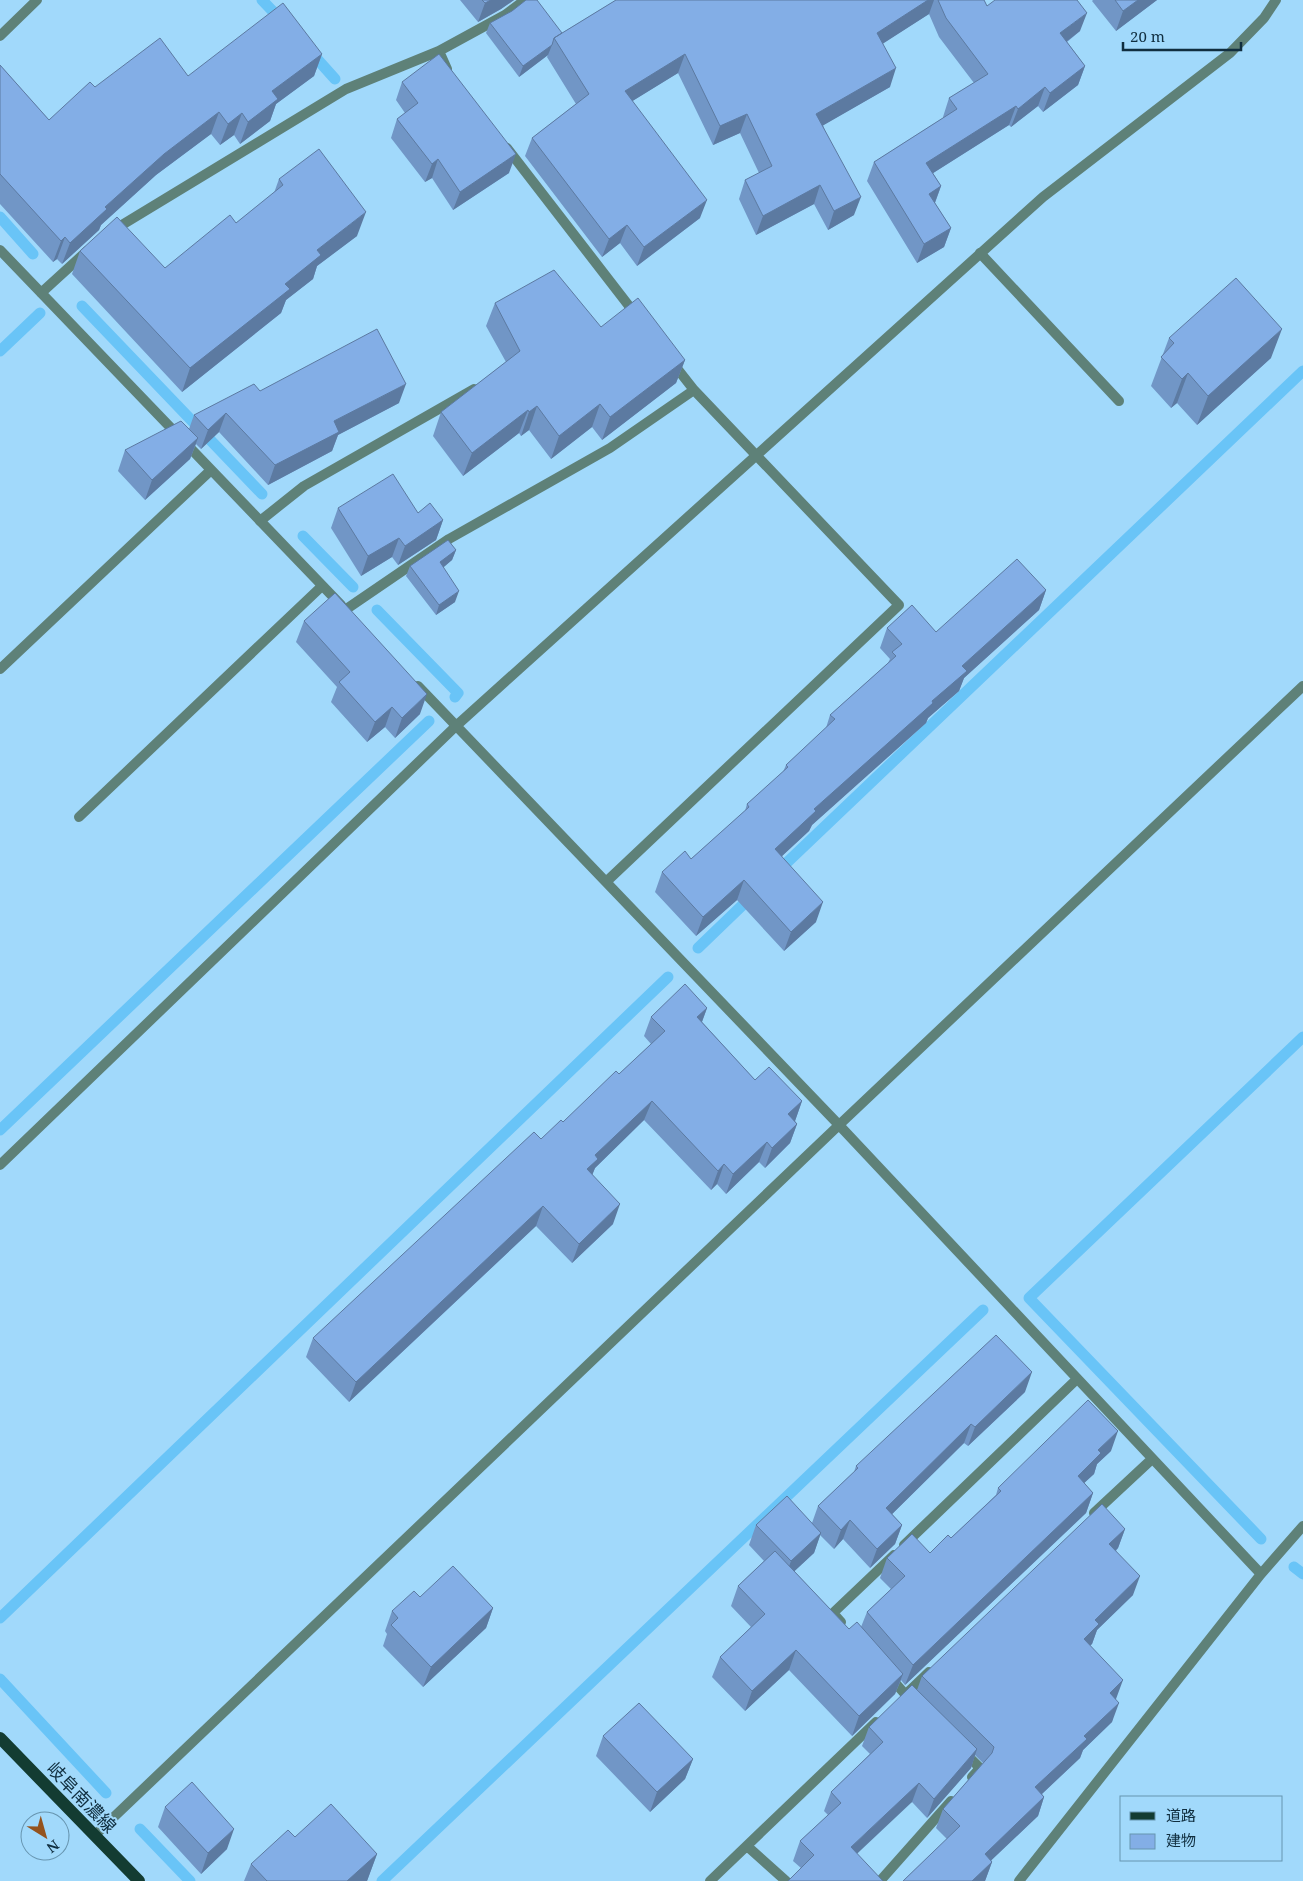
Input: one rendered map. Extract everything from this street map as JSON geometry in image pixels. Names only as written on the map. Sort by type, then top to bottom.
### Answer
[{"type":"main road","name":"岐阜南濃線","points":[[0,1738],[139,1881]]},
{"type":"street","points":[[0,36],[38,0]]},
{"type":"street","points":[[41,293],[100,239],[346,89],[439,51],[504,15],[525,0]]},
{"type":"street","points":[[0,1165],[456,726],[1043,197],[1230,53],[1264,18],[1276,0]]},
{"type":"street","points":[[439,51],[446,68],[452,76]]},
{"type":"street","points":[[500,138],[645,327]]},
{"type":"street","points":[[0,250],[348,613],[449,539],[610,448],[694,390]]},
{"type":"street","points":[[980,253],[1119,401]]},
{"type":"street","points":[[606,882],[899,605],[694,390],[663,351]]},
{"type":"street","points":[[260,521],[304,486],[486,382]]},
{"type":"street","points":[[0,669],[211,470]]},
{"type":"street","points":[[80,817],[322,586]]},
{"type":"street","points":[[411,678],[839,1124],[1261,1574]]},
{"type":"street","points":[[95,1835],[839,1124],[1303,686]]},
{"type":"street","points":[[846,1628],[833,1613],[1077,1379]]},
{"type":"street","points":[[1088,1519],[1152,1459]]},
{"type":"street","points":[[1019,1881],[1261,1574],[1303,1526]]},
{"type":"street","points":[[902,1698],[934,1668]]},
{"type":"street","points":[[886,1672],[902,1698],[919,1708]]},
{"type":"street","points":[[710,1881],[884,1715]]},
{"type":"street","points":[[953,1741],[980,1768],[968,1782]]},
{"type":"street","points":[[880,1881],[955,1796]]},
{"type":"street","points":[[747,1846],[786,1881]]},
{"type":"building","points":[[526,0],[537,0],[562,33],[554,38],[552,45],[523,66],[490,23],[512,11]]},
{"type":"building","points":[[616,0],[928,0],[877,33],[896,68],[816,114],[861,197],[834,211],[820,185],[763,216],[745,180],[772,166],[747,114],[720,126],[685,54],[625,91],[707,200],[644,247],[627,225],[609,239],[532,138],[589,94],[554,38]]},
{"type":"building","points":[[938,0],[984,0],[987,6],[995,0],[1077,0],[1087,13],[1060,33],[1085,66],[1050,93],[1045,87],[1018,109],[1016,106],[926,163],[941,186],[929,194],[951,228],[924,244],[874,162],[957,109],[949,98],[988,74],[946,18]]},
{"type":"building","points":[[1115,0],[1138,0],[1123,11]]},
{"type":"building","points":[[283,3],[322,54],[272,91],[278,99],[248,122],[242,113],[228,124],[219,112],[164,154],[105,207],[107,209],[70,243],[65,237],[61,241],[0,174],[0,65],[49,120],[90,82],[95,87],[160,38],[188,76]]},
{"type":"building","points":[[439,54],[516,154],[460,192],[438,159],[432,164],[397,119],[418,103],[402,82]]},
{"type":"building","points":[[319,149],[366,212],[317,250],[321,255],[285,284],[290,289],[190,368],[80,251],[117,217],[165,268],[230,215],[236,223],[283,185],[279,179]]},
{"type":"building","points":[[554,270],[601,327],[638,298],[685,360],[610,417],[600,404],[559,436],[537,406],[529,412],[528,410],[472,453],[441,412],[520,351],[495,303]]},
{"type":"building","points":[[1236,278],[1282,329],[1208,396],[1188,373],[1182,379],[1161,357],[1174,343],[1169,338]]},
{"type":"building","points":[[377,329],[406,384],[334,421],[339,432],[275,465],[226,413],[208,430],[194,415],[254,384],[260,391]]},
{"type":"building","points":[[181,421],[198,438],[152,480],[125,450]]},
{"type":"building","points":[[393,474],[418,513],[430,503],[443,520],[405,546],[399,538],[368,556],[338,508]]},
{"type":"building","points":[[448,540],[456,550],[440,562],[459,591],[439,605],[410,566]]},
{"type":"building","points":[[1017,559],[1046,590],[962,666],[967,671],[814,809],[816,811],[775,849],[823,902],[791,932],[744,880],[703,917],[662,872],[685,851],[691,859],[749,807],[747,804],[788,767],[786,765],[835,719],[830,715],[896,656],[892,652],[902,644],[887,628],[912,605],[936,632]]},
{"type":"building","points":[[335,593],[427,694],[402,718],[392,707],[375,722],[339,682],[350,672],[304,621]]},
{"type":"building","points":[[685,984],[707,1008],[697,1017],[755,1080],[769,1067],[802,1101],[788,1114],[797,1124],[772,1148],[767,1142],[733,1174],[724,1164],[718,1171],[652,1101],[595,1155],[598,1159],[587,1169],[620,1204],[579,1244],[543,1206],[356,1382],[313,1338],[534,1132],[541,1139],[561,1120],[563,1122],[616,1071],[619,1074],[665,1031],[651,1017]]},
{"type":"building","points":[[996,1335],[1032,1372],[975,1427],[971,1424],[886,1508],[902,1525],[877,1549],[850,1520],[841,1530],[818,1506],[858,1468],[856,1466]]},
{"type":"building","points":[[1088,1400],[1118,1431],[1098,1450],[1101,1453],[1078,1476],[1093,1493],[913,1665],[867,1612],[905,1576],[887,1558],[912,1534],[930,1553],[948,1535],[951,1538],[1001,1491],[998,1488]]},
{"type":"building","points":[[787,1496],[821,1533],[791,1561],[756,1525]]},
{"type":"building","points":[[1102,1504],[1125,1529],[1109,1544],[1140,1576],[1095,1620],[1099,1624],[1084,1639],[1123,1680],[1110,1693],[1119,1703],[1084,1736],[1087,1739],[1035,1787],[1044,1797],[985,1854],[992,1862],[972,1881],[903,1881],[960,1826],[943,1809],[992,1753],[994,1747],[922,1676]]},
{"type":"building","points":[[775,1551],[849,1629],[857,1622],[903,1674],[859,1716],[796,1650],[752,1691],[720,1657],[765,1614],[738,1586]]},
{"type":"building","points":[[453,1566],[493,1608],[431,1667],[391,1625],[398,1618],[392,1611],[414,1591],[420,1597]]},
{"type":"building","points":[[912,1685],[977,1749],[934,1799],[919,1783],[851,1847],[883,1881],[788,1881],[814,1855],[800,1841],[841,1803],[831,1792],[883,1742],[869,1727]]},
{"type":"building","points":[[639,1703],[693,1759],[657,1792],[603,1736]]},
{"type":"building","points":[[192,1782],[234,1829],[208,1853],[165,1807]]},
{"type":"building","points":[[331,1804],[377,1854],[347,1881],[267,1881],[251,1864],[288,1830],[295,1837]]},
{"type":"waterway","points":[[262,0],[283,22]]},
{"type":"waterway","points":[[309,50],[335,79]]},
{"type":"waterway","points":[[0,217],[33,254]]},
{"type":"waterway","points":[[82,306],[262,494]]},
{"type":"waterway","points":[[0,351],[40,313]]},
{"type":"waterway","points":[[777,872],[1303,371]]},
{"type":"waterway","points":[[303,536],[353,587]]},
{"type":"waterway","points":[[377,610],[458,693],[455,697]]},
{"type":"waterway","points":[[0,1130],[429,721]]},
{"type":"waterway","points":[[698,948],[753,895]]},
{"type":"waterway","points":[[0,1618],[668,977]]},
{"type":"waterway","points":[[1261,1539],[1029,1298],[1303,1037]]},
{"type":"waterway","points":[[382,1881],[983,1310]]},
{"type":"waterway","points":[[1294,1567],[1303,1574]]},
{"type":"waterway","points":[[0,1679],[106,1793]]},
{"type":"waterway","points":[[140,1829],[190,1881]]}]
